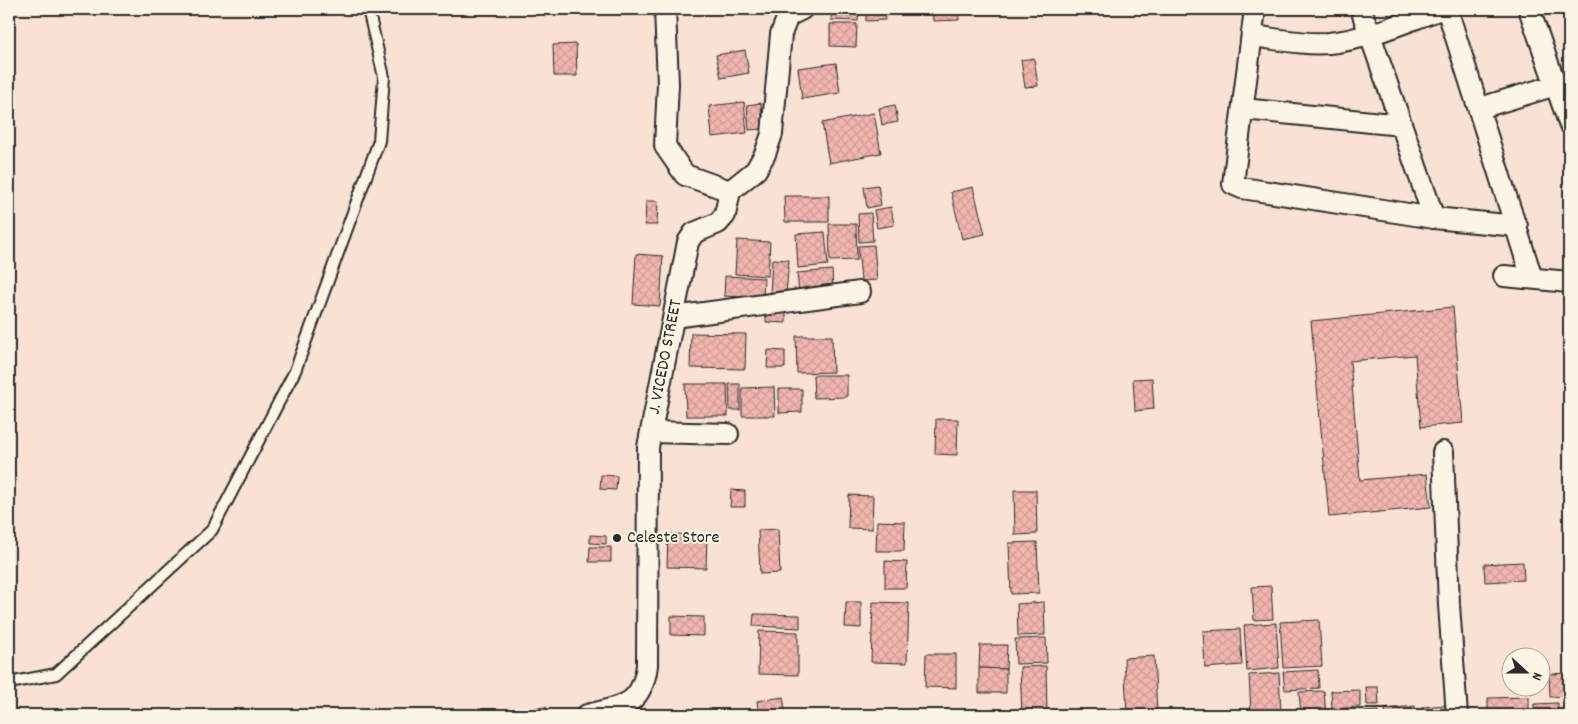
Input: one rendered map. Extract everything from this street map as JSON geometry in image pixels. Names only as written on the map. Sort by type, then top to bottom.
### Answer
[{"type":"street","points":[[665,9],[668,84],[665,146],[685,175],[730,191],[756,170],[765,154],[772,134],[781,34],[788,16],[802,9]]},
{"type":"street","points":[[1255,9],[1233,184],[1242,188],[1434,218],[1517,226]]},
{"type":"street","points":[[1361,9],[1434,218]]},
{"type":"street","points":[[1252,36],[1304,43],[1328,43],[1370,35],[1441,9]]},
{"type":"street","points":[[1447,9],[1480,108],[1532,278]]},
{"type":"street","points":[[1529,9],[1562,83],[1569,123]]},
{"type":"street","points":[[1480,108],[1562,83]]},
{"type":"street","points":[[1243,108],[1401,125]]},
{"type":"street","name":"J. VICEDO STREET","points":[[587,715],[620,708],[636,697],[646,680],[648,447],[688,242],[694,233],[718,223],[725,215],[730,191]]},
{"type":"street","points":[[1504,276],[1569,282]]},
{"type":"street","points":[[674,317],[860,292]]},
{"type":"street","points":[[651,432],[728,434]]},
{"type":"street","points":[[1443,452],[1449,605],[1457,715]]},
{"type":"lane","points":[[9,683],[56,674],[212,530],[295,371],[379,141],[384,77],[368,9]]},
{"type":"building","points":[[832,9],[859,9],[858,21],[831,20]]},
{"type":"building","points":[[866,9],[884,9],[885,20],[866,21]]},
{"type":"building","points":[[932,9],[958,9],[959,20],[933,21]]},
{"type":"building","points":[[830,24],[857,24],[856,47],[830,46]]},
{"type":"building","points":[[576,44],[577,76],[554,76],[553,45]]},
{"type":"building","points":[[745,50],[749,73],[721,78],[716,55]]},
{"type":"building","points":[[1034,58],[1038,86],[1025,87],[1021,60]]},
{"type":"building","points":[[836,63],[840,93],[802,99],[798,68]]},
{"type":"building","points":[[744,102],[747,133],[712,137],[709,106]]},
{"type":"building","points":[[761,103],[763,129],[749,130],[747,105]]},
{"type":"building","points":[[895,105],[898,122],[882,125],[879,108]]},
{"type":"building","points":[[874,113],[881,153],[829,163],[822,123]]},
{"type":"building","points":[[878,185],[881,205],[867,208],[864,187]]},
{"type":"building","points":[[973,187],[985,234],[962,239],[951,192]]},
{"type":"building","points":[[784,196],[829,196],[829,222],[785,222]]},
{"type":"building","points":[[646,201],[658,201],[657,225],[645,225]]},
{"type":"building","points":[[891,207],[894,225],[877,228],[874,210]]},
{"type":"building","points":[[871,213],[873,241],[859,242],[858,214]]},
{"type":"building","points":[[829,224],[856,224],[857,260],[830,261]]},
{"type":"building","points":[[825,232],[828,265],[798,268],[796,234]]},
{"type":"building","points":[[737,240],[770,242],[768,276],[735,274]]},
{"type":"building","points":[[874,245],[877,280],[861,281],[858,246]]},
{"type":"building","points":[[636,254],[663,256],[660,306],[633,304]]},
{"type":"building","points":[[772,259],[789,260],[786,294],[770,294]]},
{"type":"building","points":[[832,270],[833,290],[799,293],[797,273]]},
{"type":"building","points":[[725,276],[764,278],[763,298],[724,296]]},
{"type":"building","points":[[1453,307],[1463,423],[1421,427],[1415,355],[1350,361],[1360,480],[1427,474],[1431,507],[1329,517],[1311,321]]},
{"type":"building","points":[[766,311],[786,312],[786,323],[766,322]]},
{"type":"building","points":[[691,333],[746,334],[745,369],[690,368]]},
{"type":"building","points":[[796,336],[832,336],[833,372],[797,373]]},
{"type":"building","points":[[768,350],[785,351],[785,368],[767,368]]},
{"type":"building","points":[[813,375],[847,375],[847,397],[814,398]]},
{"type":"building","points":[[1152,378],[1154,409],[1135,411],[1133,379]]},
{"type":"building","points":[[685,384],[727,384],[728,416],[686,416]]},
{"type":"building","points":[[729,384],[740,384],[740,410],[730,410]]},
{"type":"building","points":[[774,387],[775,416],[742,416],[742,388]]},
{"type":"building","points":[[779,389],[802,389],[802,412],[779,413]]},
{"type":"building","points":[[936,419],[958,419],[957,455],[935,454]]},
{"type":"building","points":[[601,475],[617,476],[616,490],[600,489]]},
{"type":"building","points":[[731,490],[745,491],[745,507],[730,507]]},
{"type":"building","points":[[1014,490],[1036,490],[1037,534],[1015,535]]},
{"type":"building","points":[[849,495],[873,496],[872,529],[848,528]]},
{"type":"building","points":[[877,521],[905,522],[904,551],[876,551]]},
{"type":"building","points":[[778,529],[780,573],[760,574],[758,530]]},
{"type":"building","points":[[668,534],[707,535],[706,568],[667,567]]},
{"type":"building","points":[[590,535],[606,536],[606,544],[590,543]]},
{"type":"building","points":[[1037,542],[1039,593],[1011,594],[1009,543]]},
{"type":"building","points":[[590,547],[611,547],[611,562],[589,562]]},
{"type":"building","points":[[885,561],[907,562],[906,588],[885,588]]},
{"type":"building","points":[[1523,562],[1524,580],[1485,582],[1484,564]]},
{"type":"building","points":[[1271,586],[1273,619],[1254,620],[1252,587]]},
{"type":"building","points":[[846,602],[861,602],[861,628],[845,627]]},
{"type":"building","points":[[873,602],[909,603],[907,663],[871,662]]},
{"type":"building","points":[[1044,602],[1045,635],[1018,636],[1017,604]]},
{"type":"building","points":[[754,614],[800,615],[800,628],[753,626]]},
{"type":"building","points":[[671,616],[704,617],[704,636],[671,635]]},
{"type":"building","points":[[1319,620],[1322,666],[1283,668],[1280,622]]},
{"type":"building","points":[[1276,623],[1279,668],[1247,671],[1244,625]]},
{"type":"building","points":[[1240,629],[1242,665],[1205,668],[1203,631]]},
{"type":"building","points":[[759,631],[798,632],[798,675],[758,674]]},
{"type":"building","points":[[1046,638],[1047,663],[1016,664],[1015,639]]},
{"type":"building","points":[[980,645],[1007,645],[1006,669],[979,668]]},
{"type":"building","points":[[926,654],[956,654],[956,688],[925,687]]},
{"type":"building","points":[[1154,656],[1157,712],[1127,714],[1124,658]]},
{"type":"building","points":[[1046,666],[1047,713],[1022,715],[1020,667]]},
{"type":"building","points":[[979,668],[1006,669],[1006,693],[979,693]]},
{"type":"building","points":[[1318,670],[1319,688],[1285,690],[1283,672]]},
{"type":"building","points":[[1279,673],[1281,713],[1251,714],[1249,675]]},
{"type":"building","points":[[1569,673],[1569,696],[1550,697],[1550,674]]},
{"type":"building","points":[[1366,687],[1378,687],[1379,705],[1367,705]]},
{"type":"building","points":[[1360,690],[1360,707],[1332,709],[1331,691]]},
{"type":"building","points":[[1324,691],[1326,715],[1301,715],[1299,692]]},
{"type":"building","points":[[783,697],[786,715],[759,715],[757,701]]},
{"type":"building","points":[[1529,697],[1529,715],[1488,715],[1488,698]]},
{"type":"building","points":[[1558,703],[1558,715],[1534,715],[1534,704]]},
{"type":"building","points":[[1445,705],[1446,715],[1423,715],[1422,707]]},
{"type":"building","points":[[1415,706],[1416,715],[1386,715],[1385,709]]},
{"type":"building","points":[[546,707],[547,715],[535,715],[534,708]]},
{"type":"building","points":[[524,709],[524,715],[514,715],[513,710]]},
{"type":"building","points":[[1378,711],[1378,715],[1329,715],[1329,714]]},
{"type":"place","name":"Celeste Store","points":[[617,538]]}]
